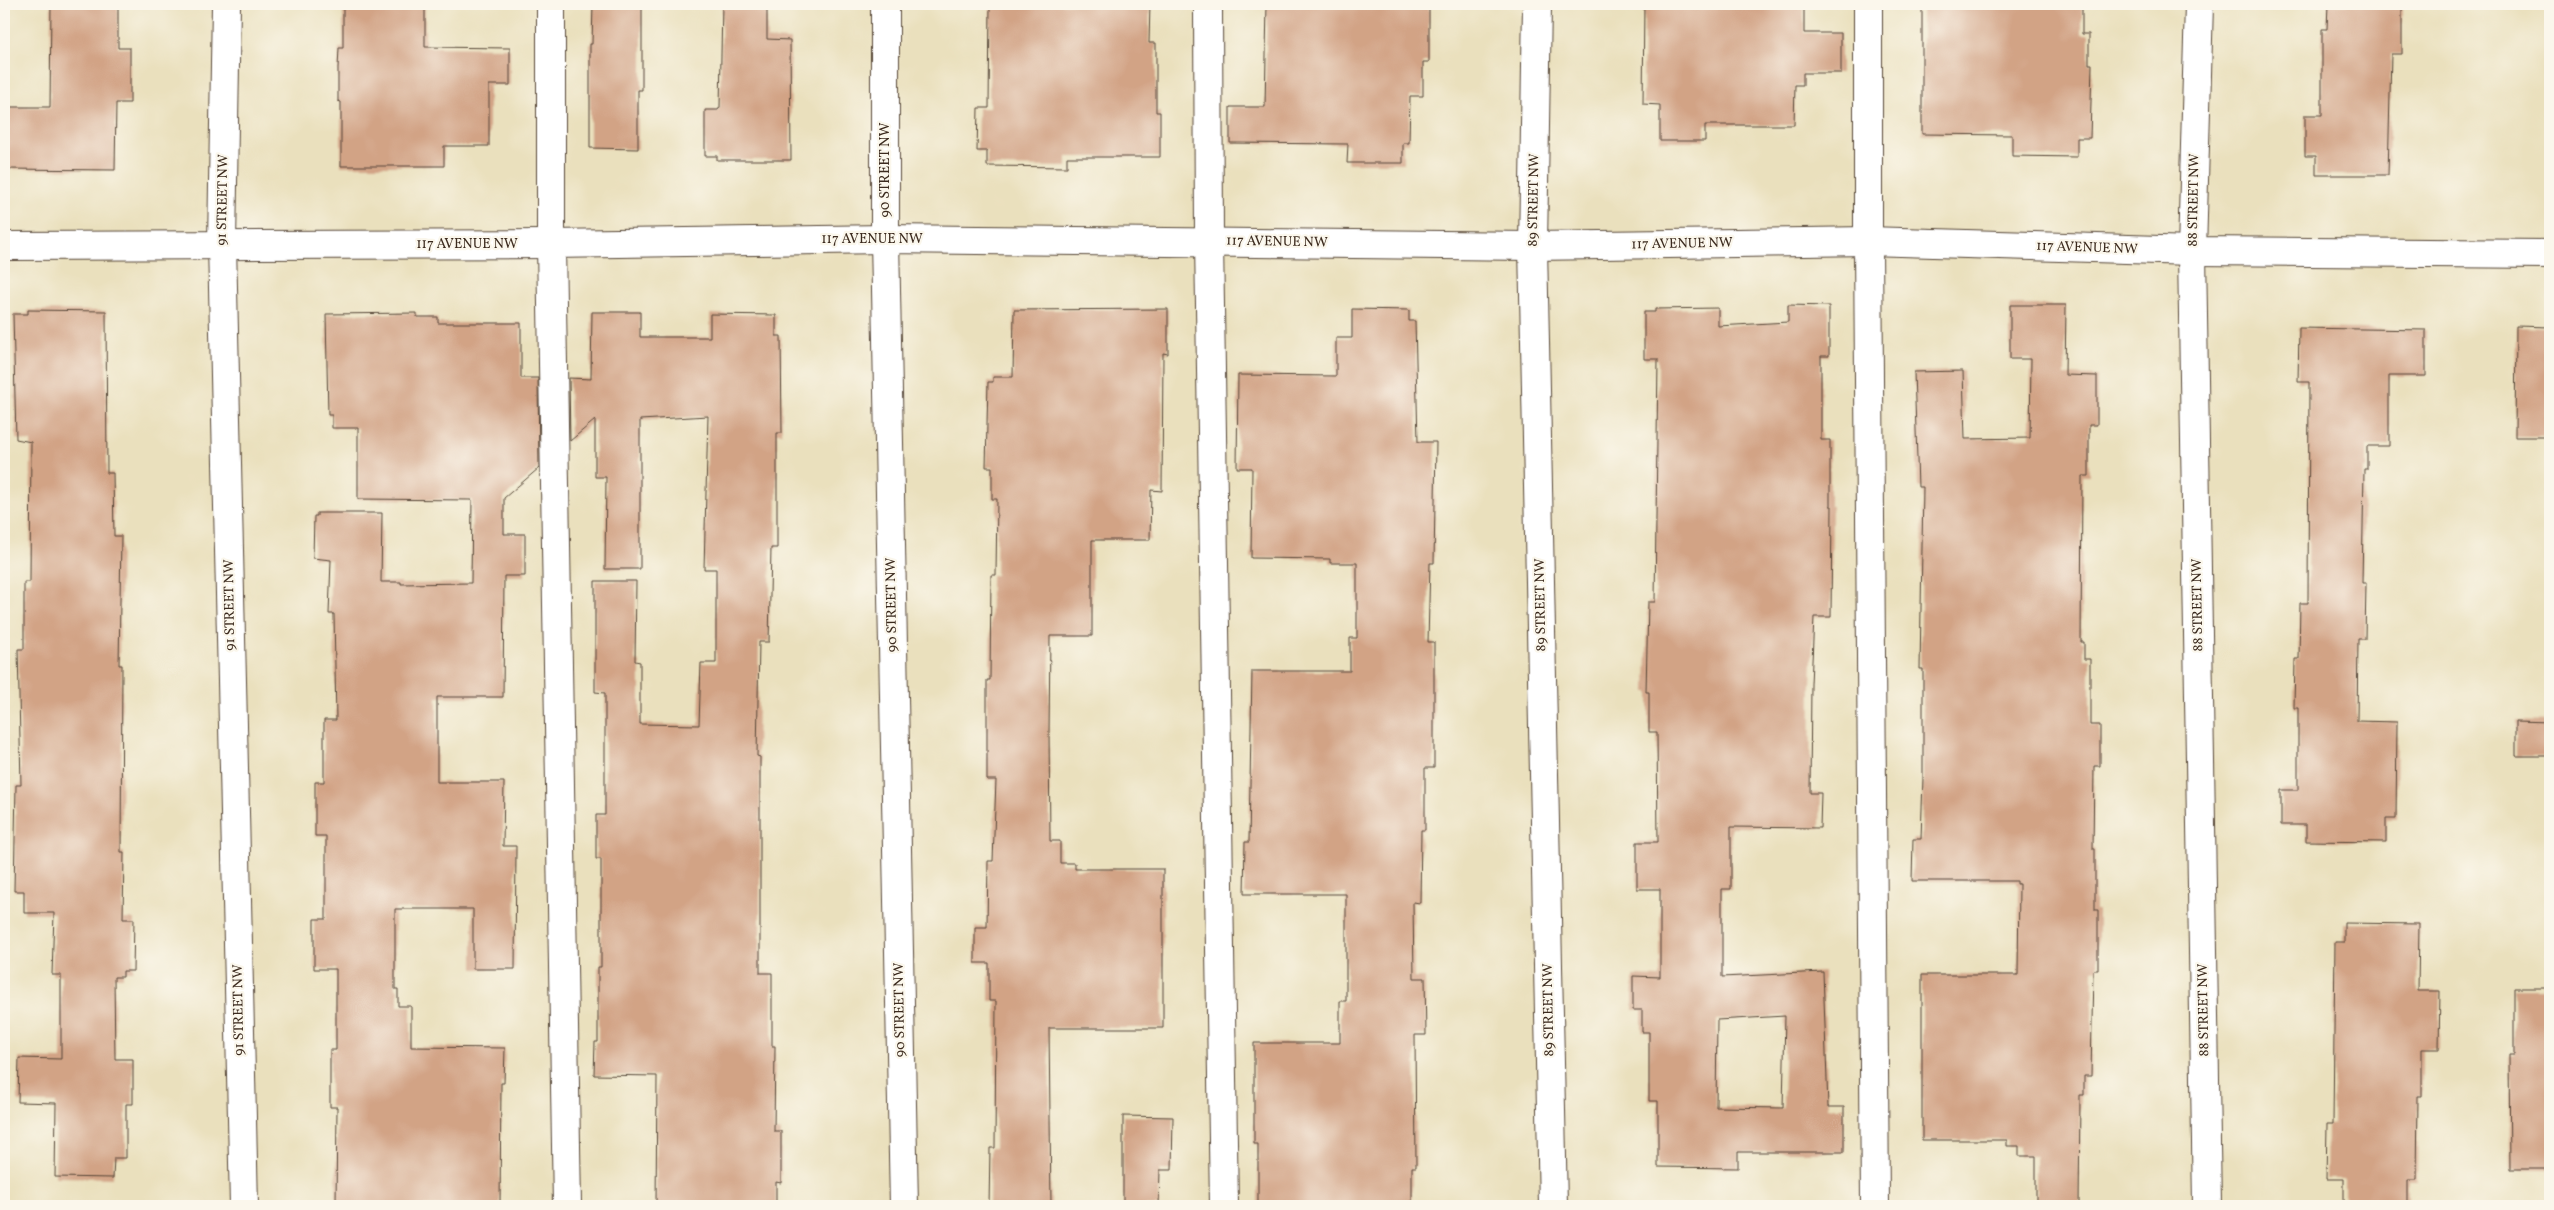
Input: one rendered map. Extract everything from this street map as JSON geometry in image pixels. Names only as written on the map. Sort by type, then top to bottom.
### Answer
[{"type":"street","name":"91 STREET NW","points":[[226,4],[222,244],[244,1206]]},
{"type":"street","points":[[551,4],[551,244],[567,1206]]},
{"type":"street","name":"90 STREET NW","points":[[885,4],[885,238],[904,1206]]},
{"type":"street","points":[[1208,4],[1209,242],[1224,1206]]},
{"type":"street","name":"89 STREET NW","points":[[1537,4],[1534,246],[1553,1206]]},
{"type":"street","points":[[1868,4],[1875,1206]]},
{"type":"street","name":"88 STREET NW","points":[[2198,4],[2192,251],[2207,1206]]},
{"type":"street","name":"117 AVENUE NW","points":[[4,246],[551,244],[885,238],[1534,246],[1868,242],[2192,251],[2550,254]]},
{"type":"building","points":[[51,4],[118,4],[118,48],[130,48],[130,103],[116,103],[115,170],[4,169],[4,107],[50,107]]},
{"type":"building","points":[[343,4],[425,4],[425,47],[510,48],[510,85],[489,85],[489,146],[444,146],[444,166],[341,166],[341,102],[338,101],[338,68],[339,48],[343,48]]},
{"type":"building","points":[[593,4],[642,4],[642,90],[638,90],[638,149],[590,148],[590,44],[592,44]]},
{"type":"building","points":[[722,4],[767,4],[767,39],[790,40],[791,160],[717,160],[717,156],[705,156],[705,110],[718,110],[720,107]]},
{"type":"building","points":[[990,4],[1150,4],[1149,43],[1156,43],[1156,112],[1160,112],[1160,157],[1067,157],[1067,167],[987,166],[987,151],[977,151],[978,108],[989,108]]},
{"type":"building","points":[[1267,4],[1429,4],[1429,62],[1423,62],[1423,96],[1410,96],[1409,143],[1403,143],[1403,163],[1347,163],[1348,144],[1230,143],[1230,107],[1265,107]]},
{"type":"building","points":[[1644,4],[1804,4],[1804,33],[1841,33],[1841,73],[1803,73],[1803,85],[1795,85],[1794,125],[1705,125],[1705,141],[1660,141],[1660,105],[1643,104]]},
{"type":"building","points":[[1922,4],[2082,4],[2082,34],[2089,34],[2089,64],[2092,64],[2090,138],[2077,138],[2077,157],[2012,156],[2012,135],[1922,134]]},
{"type":"building","points":[[2328,4],[2402,4],[2402,54],[2391,54],[2388,175],[2316,175],[2316,156],[2305,156],[2305,115],[2322,115],[2322,29],[2327,29]]},
{"type":"building","points":[[1788,305],[1829,306],[1829,356],[1821,356],[1821,440],[1830,440],[1830,506],[1832,506],[1831,617],[1814,617],[1811,684],[1810,793],[1821,793],[1820,828],[1731,827],[1731,889],[1722,889],[1722,977],[1823,972],[1828,1107],[1844,1107],[1844,1152],[1738,1152],[1738,1168],[1658,1167],[1658,1101],[1649,1101],[1649,1032],[1642,1032],[1642,1010],[1633,1010],[1633,976],[1660,977],[1660,889],[1637,889],[1637,842],[1658,842],[1657,732],[1649,732],[1649,692],[1646,692],[1648,602],[1655,602],[1658,359],[1644,359],[1644,312],[1655,312],[1655,309],[1718,308],[1718,326],[1788,322]],"holes":[[[1785,1016],[1783,1108],[1716,1107],[1717,1020]]]},
{"type":"building","points":[[2010,305],[2066,305],[2065,375],[2097,376],[2097,425],[2089,425],[2089,476],[2082,476],[2081,642],[2084,642],[2084,659],[2090,659],[2090,725],[2100,725],[2100,766],[2094,766],[2093,849],[2095,849],[2095,910],[2098,910],[2098,970],[2093,970],[2091,1076],[2084,1076],[2084,1095],[2080,1095],[2079,1206],[2036,1206],[2036,1156],[2019,1156],[2019,1146],[2007,1146],[2007,1140],[1922,1140],[1922,975],[2018,975],[2019,884],[2017,884],[2017,881],[1912,881],[1913,839],[1921,839],[1923,778],[1923,669],[1920,669],[1923,487],[1918,487],[1914,372],[1963,371],[1965,439],[2030,438],[2031,359],[2010,359]]},
{"type":"building","points":[[1168,309],[1168,354],[1163,353],[1162,491],[1151,490],[1150,540],[1092,540],[1092,636],[1050,636],[1049,732],[1050,841],[1060,841],[1060,863],[1075,863],[1075,869],[1163,869],[1163,1028],[1049,1028],[1051,1206],[989,1206],[990,1148],[995,1148],[996,1001],[989,1001],[989,963],[975,963],[975,927],[987,927],[988,861],[993,861],[996,780],[987,780],[987,680],[990,680],[991,575],[996,575],[997,499],[992,499],[992,467],[986,467],[988,382],[993,382],[993,377],[1013,377],[1014,310]]},
{"type":"building","points":[[1352,309],[1409,310],[1409,321],[1415,321],[1418,442],[1436,442],[1434,563],[1430,563],[1428,642],[1434,642],[1434,768],[1425,768],[1425,830],[1421,830],[1420,903],[1413,902],[1414,978],[1425,978],[1426,1035],[1415,1035],[1416,1167],[1412,1167],[1412,1206],[1258,1206],[1258,1144],[1254,1144],[1254,1043],[1340,1043],[1340,1001],[1346,1001],[1346,894],[1244,894],[1245,842],[1249,842],[1252,671],[1350,671],[1350,638],[1357,638],[1357,563],[1330,563],[1330,559],[1251,558],[1252,468],[1237,468],[1238,375],[1336,376],[1336,338],[1352,338]]},
{"type":"building","points":[[28,310],[106,311],[107,473],[113,473],[114,536],[121,536],[119,665],[122,665],[121,852],[124,852],[123,919],[134,919],[133,971],[123,971],[123,977],[114,977],[115,1059],[133,1059],[133,1104],[126,1104],[126,1158],[114,1158],[113,1178],[55,1177],[56,1103],[18,1102],[19,1058],[61,1059],[61,975],[52,975],[54,913],[24,913],[24,891],[14,891],[16,785],[21,785],[18,649],[24,649],[24,582],[30,582],[31,442],[16,439],[13,314],[28,314]]},
{"type":"building","points":[[592,312],[640,312],[640,337],[710,337],[710,314],[776,315],[776,336],[781,336],[782,433],[777,433],[777,548],[771,548],[769,642],[759,642],[757,756],[760,757],[760,973],[772,973],[772,1046],[775,1046],[774,1131],[781,1131],[781,1183],[776,1182],[776,1206],[656,1206],[657,1076],[594,1075],[595,1042],[598,1042],[598,967],[601,967],[601,859],[596,859],[596,815],[605,815],[605,693],[595,692],[595,581],[636,581],[635,661],[640,662],[640,724],[699,725],[701,663],[716,663],[716,569],[704,569],[708,416],[640,420],[640,569],[605,569],[606,477],[595,477],[595,420],[570,441],[569,378],[591,379]]},
{"type":"building","points":[[417,313],[417,317],[438,317],[438,323],[521,323],[521,378],[538,378],[539,468],[504,498],[504,534],[525,534],[525,576],[504,576],[503,697],[437,697],[437,782],[504,782],[503,846],[516,846],[515,969],[473,969],[473,909],[395,909],[395,989],[398,989],[398,1006],[411,1006],[411,1047],[505,1048],[504,1083],[501,1083],[500,1206],[336,1206],[337,1107],[330,1107],[330,1050],[336,1050],[336,969],[314,969],[314,919],[326,919],[326,836],[315,836],[315,782],[324,782],[324,720],[336,720],[334,614],[329,614],[331,560],[313,558],[314,516],[317,516],[317,513],[382,513],[381,582],[401,582],[401,584],[471,583],[472,500],[358,499],[358,428],[332,428],[332,415],[328,415],[326,314]]},
{"type":"building","points":[[2516,326],[2550,327],[2550,437],[2515,437]]},
{"type":"building","points":[[2299,328],[2426,330],[2426,376],[2389,376],[2389,446],[2367,446],[2367,469],[2364,469],[2362,583],[2366,583],[2365,639],[2358,639],[2357,721],[2397,722],[2396,819],[2386,819],[2386,842],[2306,841],[2306,825],[2281,825],[2281,790],[2298,790],[2298,708],[2294,708],[2295,659],[2299,659],[2300,603],[2308,603],[2309,382],[2298,382]]},
{"type":"building","points":[[2516,721],[2550,722],[2550,756],[2516,756]]},
{"type":"building","points":[[2344,923],[2419,924],[2418,991],[2440,991],[2439,1049],[2422,1049],[2422,1096],[2418,1096],[2417,1180],[2408,1180],[2408,1206],[2344,1206],[2344,1179],[2326,1179],[2327,1124],[2333,1124],[2335,942],[2344,942]]},
{"type":"building","points":[[2514,988],[2550,988],[2550,1169],[2510,1169],[2509,1055],[2514,1055]]},
{"type":"building","points":[[1123,1116],[1173,1117],[1172,1170],[1160,1170],[1159,1206],[1123,1206]]}]
